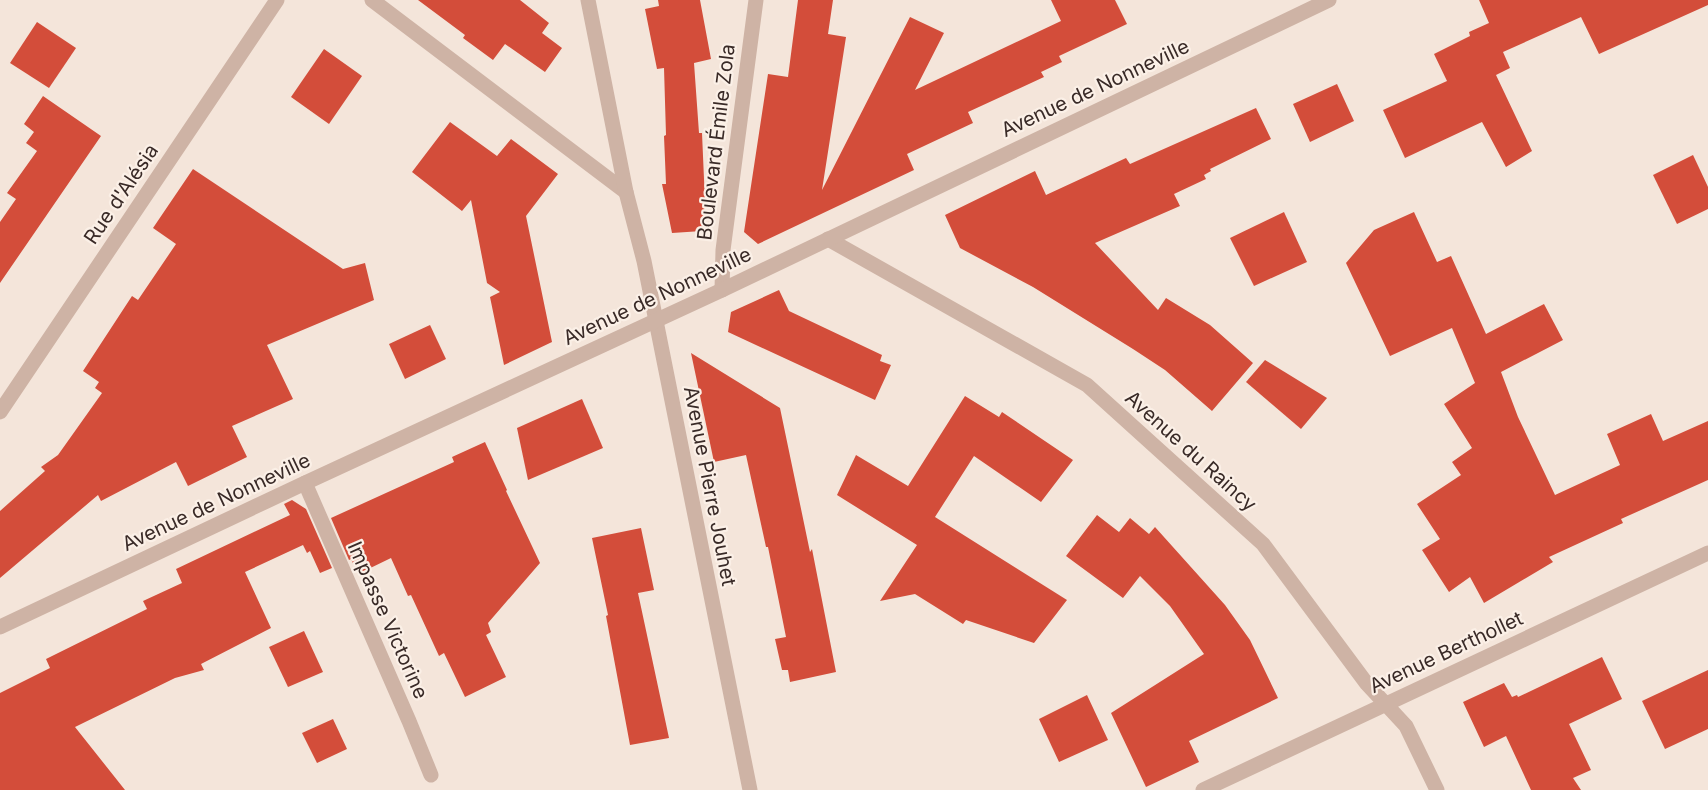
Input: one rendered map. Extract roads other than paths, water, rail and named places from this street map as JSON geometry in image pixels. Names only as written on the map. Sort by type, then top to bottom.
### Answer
[{"type":"street","name":"Rue d'Alésia","points":[[0,412],[277,0]]},
{"type":"street","points":[[372,0],[627,192]]},
{"type":"street","name":"Avenue Pierre Jouhet","points":[[588,0],[627,192],[644,261],[750,790]]},
{"type":"street","name":"Boulevard Émile Zola","points":[[722,290],[723,250],[756,0]]},
{"type":"street","name":"Avenue de Nonneville","points":[[0,627],[722,290],[1329,0]]},
{"type":"street","name":"Avenue du Raincy","points":[[828,239],[1087,385],[1263,544],[1367,684],[1406,726],[1437,790]]},
{"type":"street","name":"Impasse Victorine","points":[[305,483],[431,775]]},
{"type":"street","name":"Avenue Berthollet","points":[[1203,790],[1708,553]]}]
